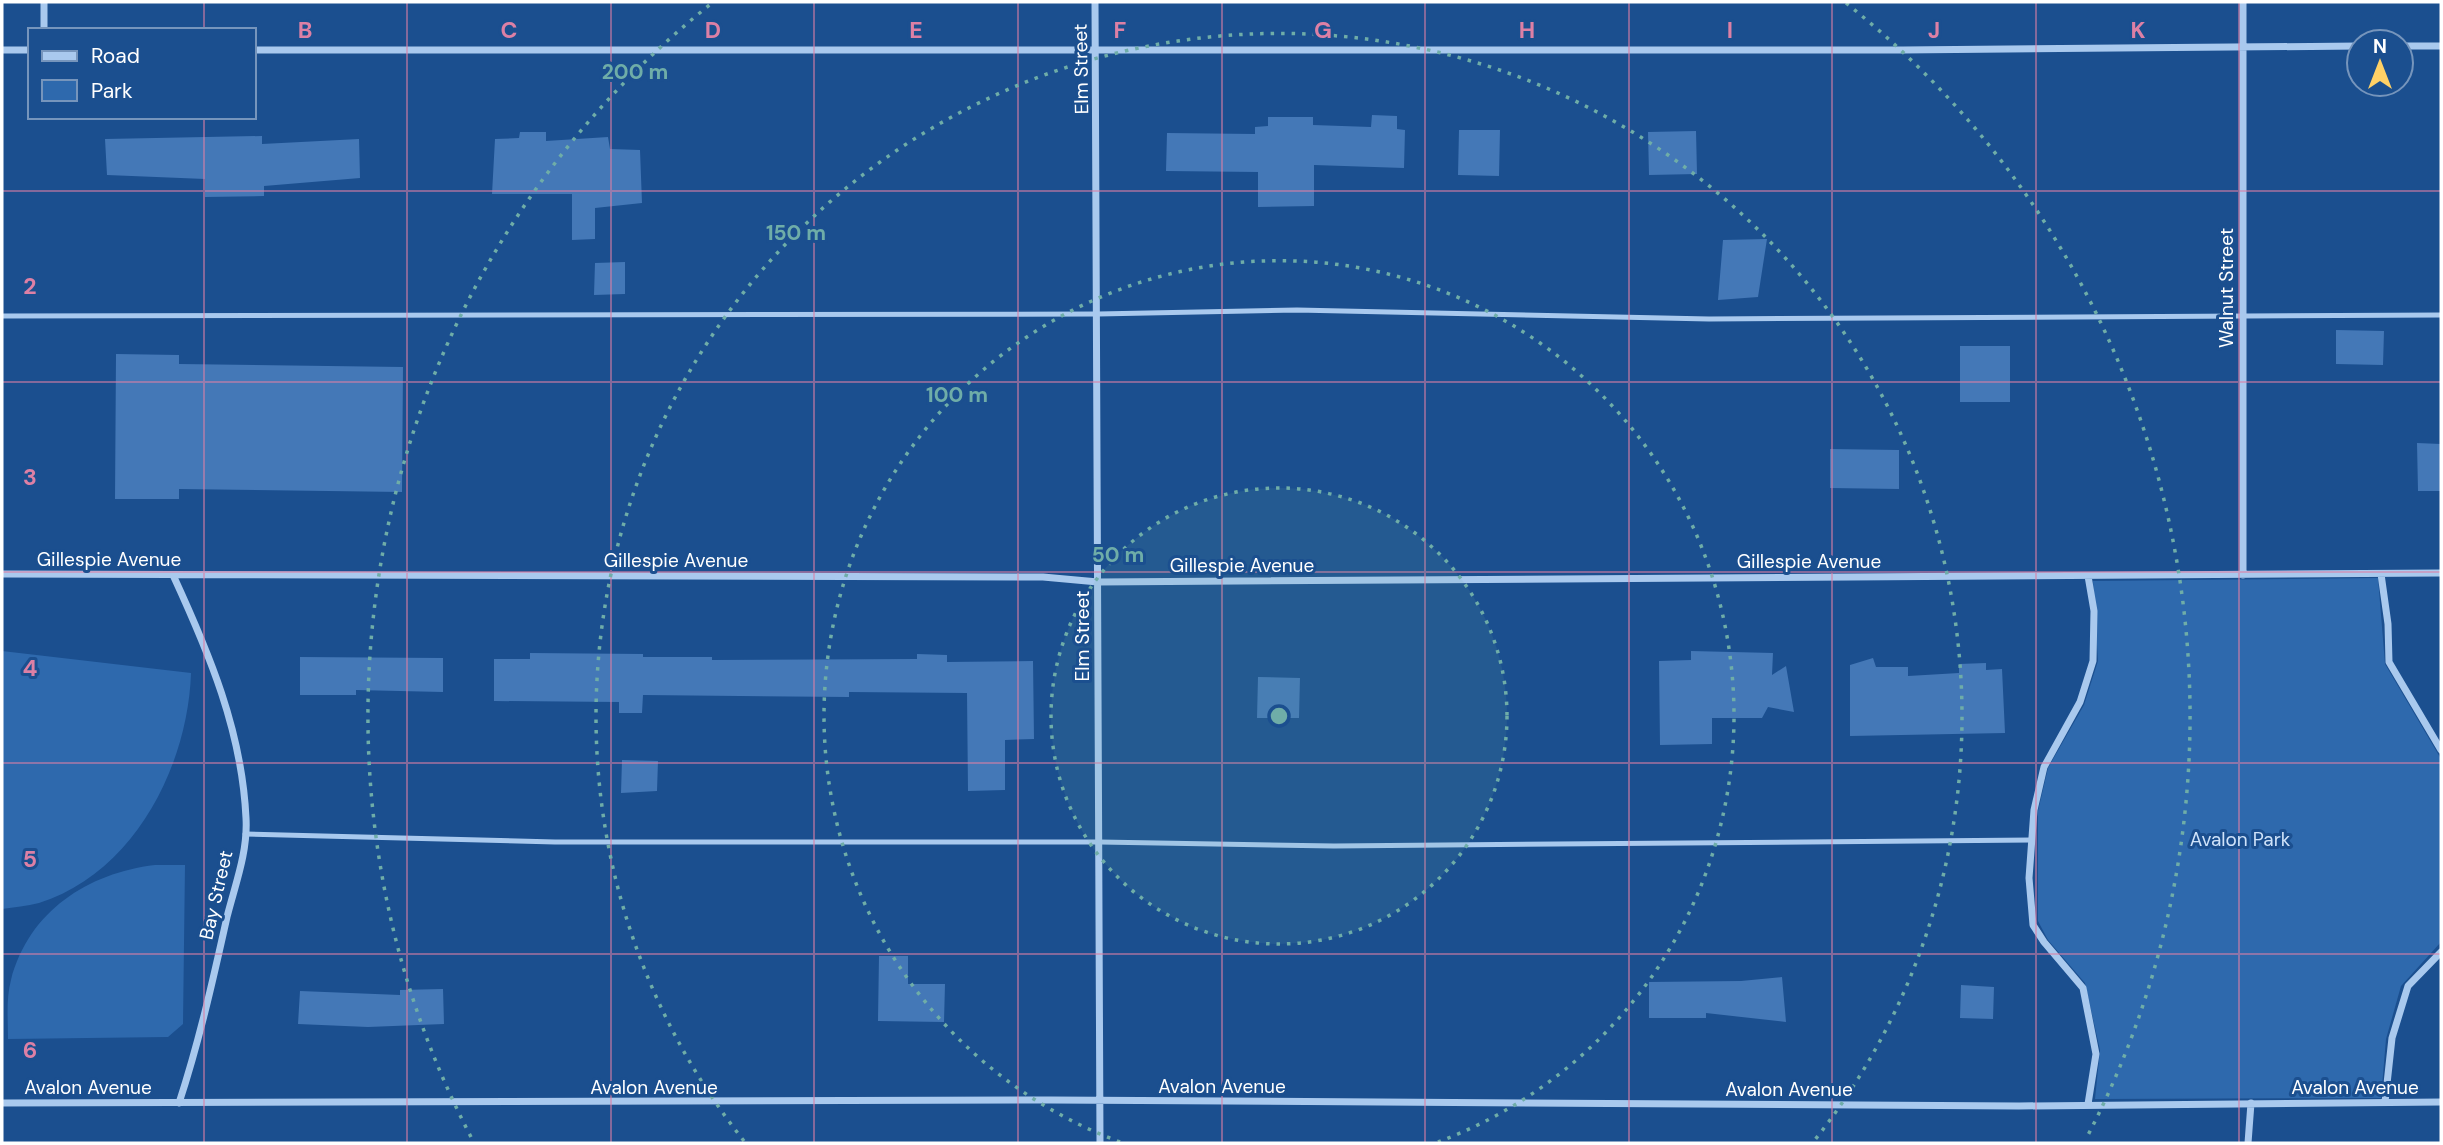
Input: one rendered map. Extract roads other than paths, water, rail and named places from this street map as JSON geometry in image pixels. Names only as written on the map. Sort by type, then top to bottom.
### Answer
[{"type":"street","points":[[44,2],[44,28]]},
{"type":"street","name":"Elm Street","points":[[1095,2],[1098,48],[1100,1143]]},
{"type":"street","name":"Walnut Street","points":[[2243,2],[2243,575]]},
{"type":"street","points":[[256,50],[1903,50],[2345,46]]},
{"type":"street","points":[[2415,46],[2441,46]]},
{"type":"street","points":[[2,50],[28,50]]},
{"type":"street","name":"Gillespie Avenue","points":[[2,574],[1029,576],[1098,582],[2441,573]]},
{"type":"street","points":[[2381,574],[2388,624],[2389,662],[2441,750]]},
{"type":"street","name":"Bay Street","points":[[173,575],[213,664],[231,719],[243,783],[245,834],[241,871],[197,1050],[179,1103]]},
{"type":"street","points":[[2088,576],[2094,611],[2093,661],[2080,702],[2044,767],[2034,810],[2029,878],[2033,925],[2083,988],[2096,1054],[2088,1104]]},
{"type":"street","points":[[2385,1102],[2392,1038],[2408,986],[2441,952]]},
{"type":"street","name":"Avalon Avenue","points":[[2,1103],[1102,1101],[2020,1106],[2441,1102]]},
{"type":"street","points":[[2248,1143],[2251,1103]]},
{"type":"lane","points":[[2,316],[1098,314],[1297,310],[1709,319],[2441,315]]},
{"type":"lane","points":[[245,834],[555,842],[1100,842],[1347,846],[2032,840]]},
{"type":"park label","name":"Avalon Park","points":[[2240,839]]}]
